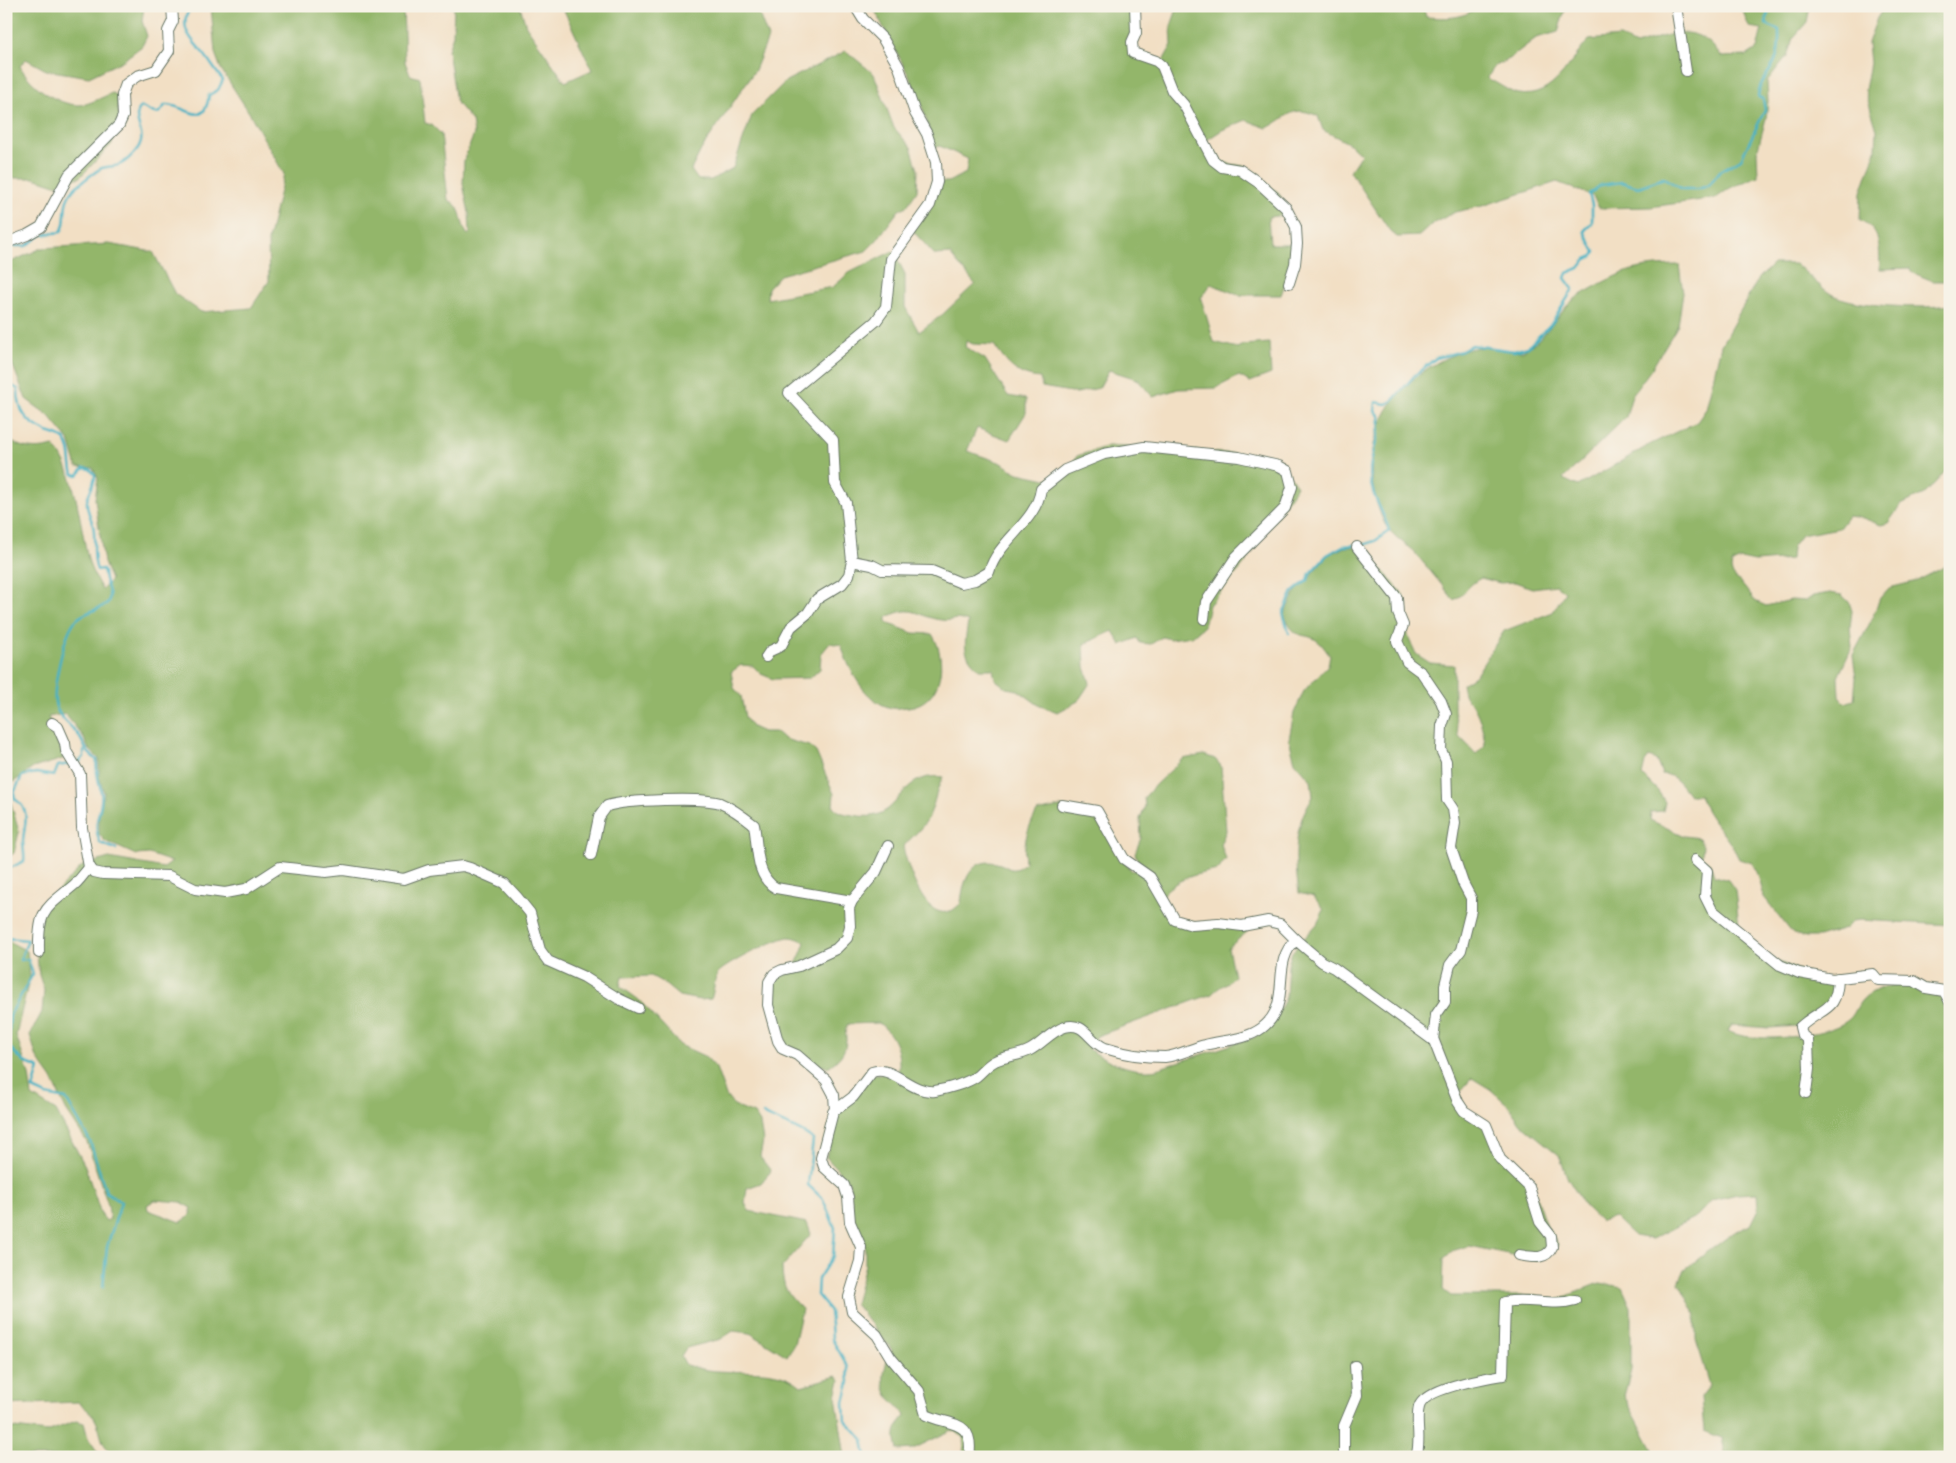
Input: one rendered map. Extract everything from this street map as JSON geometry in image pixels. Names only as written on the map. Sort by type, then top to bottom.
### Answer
[{"type":"street","points":[[6,243],[41,227],[69,175],[119,125],[123,116],[122,95],[126,84],[137,76],[156,70],[169,50],[168,31],[173,21],[172,6]]},
{"type":"street","points":[[766,657],[770,651],[781,646],[791,627],[808,614],[817,599],[842,584],[849,575],[852,561],[846,503],[835,483],[832,440],[789,393],[876,321],[886,307],[891,259],[930,205],[937,182],[936,162],[927,134],[915,112],[899,67],[883,38],[863,19],[855,6]]},
{"type":"street","points":[[1135,6],[1136,33],[1131,48],[1133,53],[1156,61],[1162,66],[1172,91],[1184,105],[1213,160],[1222,167],[1240,170],[1259,183],[1286,208],[1296,227],[1297,244],[1295,264],[1289,283]]},
{"type":"street","points":[[1676,6],[1686,71]]},
{"type":"street","points":[[852,561],[872,565],[882,570],[932,571],[961,583],[975,580],[988,572],[993,558],[1014,531],[1031,516],[1039,501],[1040,489],[1065,470],[1104,454],[1144,447],[1239,457],[1280,466],[1288,471],[1291,476],[1292,487],[1285,508],[1236,557],[1206,602],[1204,619]]},
{"type":"street","points":[[1358,548],[1397,598],[1398,612],[1403,625],[1397,640],[1402,652],[1407,662],[1422,673],[1446,714],[1442,726],[1441,750],[1446,761],[1446,800],[1453,809],[1455,823],[1451,848],[1471,898],[1471,910],[1461,950],[1450,965],[1445,985],[1444,1002],[1436,1015],[1433,1040]]},
{"type":"street","points":[[52,723],[58,727],[65,743],[66,751],[80,774],[82,828],[90,867],[94,872],[169,876],[195,889],[225,893],[246,889],[280,867],[326,872],[343,870],[404,879],[429,870],[463,866],[504,883],[517,897],[530,913],[540,950],[548,961],[584,976],[619,999],[638,1008]]},
{"type":"street","points":[[592,855],[599,817],[607,806],[629,801],[686,800],[720,803],[754,824],[761,868],[769,885],[776,888],[852,901]]},
{"type":"street","points":[[1062,804],[1097,812],[1124,859],[1150,877],[1175,920],[1192,925],[1218,923],[1242,926],[1268,921],[1280,924],[1322,962],[1334,968],[1433,1040],[1438,1047],[1452,1091],[1464,1111],[1486,1125],[1500,1159],[1518,1175],[1532,1193],[1540,1222],[1551,1236],[1552,1247],[1548,1253],[1536,1258],[1519,1255]]},
{"type":"street","points":[[835,1110],[834,1095],[826,1080],[797,1055],[783,1049],[778,1041],[770,1014],[767,992],[769,982],[774,974],[814,960],[836,949],[847,938],[850,926],[849,908],[852,901],[876,872],[888,846]]},
{"type":"street","points":[[1695,860],[1707,871],[1705,896],[1712,910],[1780,965],[1799,973],[1838,978],[1873,974],[1878,980],[1914,981],[1926,988],[1944,991],[1950,1002]]},
{"type":"street","points":[[39,953],[38,938],[47,906],[74,886],[90,867]]},
{"type":"street","points":[[969,1457],[969,1439],[963,1428],[949,1421],[926,1415],[919,1391],[891,1358],[877,1334],[852,1312],[849,1296],[860,1261],[860,1247],[850,1222],[848,1197],[844,1185],[824,1167],[821,1158],[830,1119],[835,1110],[853,1097],[872,1072],[883,1070],[919,1089],[933,1091],[976,1077],[994,1062],[1033,1049],[1054,1031],[1065,1027],[1077,1026],[1106,1048],[1168,1057],[1256,1032],[1269,1022],[1276,1011],[1282,991],[1281,968],[1291,946],[1296,940]]},
{"type":"street","points":[[1806,1094],[1809,1068],[1808,1040],[1802,1035],[1800,1027],[1815,1014],[1831,1006],[1838,996],[1838,978]]},
{"type":"street","points":[[1416,1457],[1420,1428],[1419,1410],[1422,1402],[1444,1389],[1503,1375],[1505,1302],[1515,1300],[1565,1303],[1575,1300]]},
{"type":"street","points":[[1344,1457],[1344,1426],[1357,1395],[1355,1366]]},
{"type":"green space","points":[[6,6],[144,6],[142,21],[147,36],[142,46],[122,61],[89,77],[46,70],[26,59],[20,66],[30,80],[44,92],[70,104],[83,105],[112,93],[117,95],[119,117],[112,144],[80,177],[55,185],[34,178],[6,178]]},
{"type":"green space","points":[[211,6],[403,6],[405,62],[410,75],[420,78],[425,123],[432,125],[441,134],[448,200],[457,206],[468,235],[470,233],[469,213],[463,184],[464,160],[474,134],[472,121],[456,102],[448,50],[453,35],[454,6],[520,6],[526,26],[565,82],[592,70],[562,6],[756,6],[768,38],[755,70],[701,150],[691,170],[698,180],[711,180],[733,168],[752,115],[786,81],[846,51],[874,74],[894,128],[911,147],[918,170],[917,191],[907,206],[899,210],[876,241],[866,251],[780,275],[768,288],[767,299],[833,287],[849,273],[893,251],[905,274],[905,307],[919,332],[942,315],[975,284],[950,254],[935,255],[913,231],[932,200],[934,182],[948,182],[966,173],[968,159],[940,146],[932,148],[929,129],[916,92],[873,6],[1136,6],[1136,50],[1163,61],[1172,45],[1171,26],[1178,6],[1423,6],[1426,17],[1439,18],[1460,16],[1472,11],[1477,6],[1566,6],[1558,32],[1536,38],[1510,58],[1495,66],[1487,78],[1515,93],[1531,94],[1541,91],[1560,77],[1589,40],[1620,37],[1636,45],[1672,34],[1693,34],[1703,38],[1712,45],[1722,57],[1746,56],[1757,49],[1762,29],[1749,27],[1741,6],[1810,6],[1807,22],[1793,38],[1787,56],[1767,81],[1768,101],[1766,118],[1757,152],[1758,176],[1730,188],[1716,198],[1650,207],[1599,208],[1593,196],[1557,182],[1482,206],[1455,212],[1432,224],[1419,236],[1397,237],[1390,231],[1350,171],[1361,154],[1350,144],[1323,130],[1318,116],[1302,111],[1291,113],[1267,128],[1246,120],[1222,130],[1205,141],[1224,163],[1244,166],[1280,195],[1288,215],[1268,217],[1270,244],[1293,244],[1291,267],[1281,295],[1239,295],[1211,284],[1201,298],[1214,342],[1237,348],[1243,345],[1269,343],[1271,374],[1250,382],[1239,376],[1216,388],[1178,389],[1153,397],[1137,379],[1109,370],[1099,388],[1077,393],[1042,387],[1040,378],[1018,372],[1003,358],[994,345],[973,344],[966,341],[965,347],[985,359],[1008,396],[1026,399],[1026,413],[1009,440],[977,428],[967,451],[999,462],[1018,473],[1046,479],[1066,473],[1077,456],[1108,446],[1242,454],[1261,457],[1281,464],[1297,486],[1243,566],[1209,605],[1204,626],[1192,636],[1170,639],[1162,637],[1151,644],[1140,643],[1137,638],[1121,645],[1113,631],[1084,644],[1085,667],[1090,683],[1078,701],[1058,712],[1040,706],[1018,690],[1006,688],[995,679],[993,669],[979,669],[973,663],[969,658],[966,648],[968,622],[960,619],[941,620],[910,611],[896,613],[887,617],[887,623],[913,633],[932,634],[940,655],[941,667],[935,689],[920,704],[894,708],[882,705],[873,699],[853,674],[841,645],[830,643],[821,654],[820,669],[810,678],[773,679],[761,674],[753,666],[741,665],[731,672],[734,688],[741,696],[745,717],[752,727],[763,732],[776,732],[784,739],[809,746],[816,752],[834,794],[833,806],[840,812],[850,815],[870,816],[882,813],[915,782],[927,777],[943,777],[927,819],[903,847],[912,877],[924,899],[939,912],[948,912],[961,903],[967,878],[976,866],[990,862],[1013,869],[1025,863],[1026,836],[1037,812],[1060,807],[1092,811],[1122,859],[1132,871],[1140,868],[1135,853],[1141,838],[1140,819],[1145,806],[1144,798],[1183,759],[1204,755],[1215,759],[1221,766],[1226,831],[1221,842],[1226,859],[1218,870],[1192,876],[1176,883],[1163,894],[1158,902],[1173,922],[1245,928],[1247,932],[1228,948],[1234,976],[1212,994],[1097,1036],[1088,1049],[1112,1062],[1130,1068],[1139,1070],[1157,1069],[1255,1037],[1271,1027],[1286,997],[1288,965],[1292,952],[1317,924],[1324,910],[1314,897],[1299,893],[1296,868],[1298,831],[1306,808],[1313,797],[1311,780],[1295,762],[1289,739],[1294,713],[1304,691],[1328,665],[1330,656],[1315,639],[1297,633],[1288,624],[1284,614],[1296,591],[1309,580],[1312,573],[1328,555],[1345,547],[1354,547],[1371,557],[1403,594],[1408,636],[1416,654],[1430,663],[1454,665],[1454,710],[1459,736],[1476,754],[1485,745],[1484,735],[1478,715],[1465,696],[1462,684],[1476,675],[1504,631],[1553,612],[1565,592],[1556,585],[1532,588],[1515,582],[1500,583],[1481,578],[1454,600],[1415,553],[1387,528],[1375,495],[1372,467],[1375,441],[1384,416],[1399,394],[1418,375],[1442,360],[1470,349],[1482,347],[1523,351],[1541,337],[1566,307],[1581,295],[1603,282],[1633,270],[1653,266],[1679,265],[1683,293],[1678,325],[1652,368],[1632,395],[1626,417],[1563,479],[1578,486],[1651,444],[1697,422],[1706,409],[1721,345],[1759,278],[1773,264],[1796,264],[1831,294],[1856,302],[1907,307],[1950,305],[1950,466],[1926,493],[1901,505],[1888,523],[1881,525],[1863,518],[1848,516],[1839,528],[1801,535],[1792,547],[1791,559],[1755,562],[1741,559],[1732,563],[1731,570],[1734,578],[1740,582],[1755,601],[1766,606],[1791,600],[1806,601],[1813,596],[1830,593],[1842,595],[1849,602],[1852,611],[1850,627],[1852,647],[1838,677],[1839,696],[1845,703],[1854,700],[1856,678],[1853,655],[1871,621],[1880,598],[1889,588],[1917,581],[1950,564],[1950,925],[1860,920],[1852,921],[1845,929],[1818,937],[1793,934],[1764,897],[1758,874],[1752,863],[1739,859],[1730,842],[1703,804],[1700,795],[1689,795],[1674,778],[1667,774],[1662,774],[1656,760],[1649,757],[1645,762],[1642,775],[1658,791],[1665,802],[1663,811],[1651,812],[1650,820],[1684,836],[1699,838],[1703,846],[1701,858],[1710,863],[1714,876],[1728,880],[1735,890],[1739,926],[1762,955],[1830,983],[1836,991],[1833,1001],[1798,1026],[1769,1028],[1732,1025],[1728,1031],[1739,1035],[1767,1038],[1815,1033],[1840,1025],[1849,1019],[1866,996],[1886,987],[1900,984],[1916,984],[1943,999],[1945,1026],[1950,1030],[1950,1457],[1726,1457],[1722,1438],[1704,1431],[1701,1397],[1710,1385],[1696,1339],[1696,1315],[1679,1283],[1685,1269],[1733,1233],[1750,1225],[1758,1209],[1757,1193],[1737,1194],[1712,1200],[1697,1216],[1652,1239],[1634,1236],[1614,1217],[1600,1221],[1586,1208],[1568,1179],[1559,1155],[1521,1124],[1507,1104],[1490,1089],[1472,1078],[1459,1093],[1467,1111],[1487,1122],[1505,1160],[1516,1167],[1533,1187],[1545,1223],[1558,1245],[1554,1251],[1537,1260],[1469,1246],[1455,1250],[1444,1258],[1443,1290],[1451,1296],[1537,1296],[1557,1300],[1600,1283],[1622,1287],[1631,1307],[1631,1370],[1624,1396],[1657,1457],[963,1457],[964,1437],[952,1430],[913,1449],[898,1450],[896,1432],[905,1416],[902,1410],[889,1397],[884,1385],[885,1367],[892,1350],[855,1304],[865,1265],[865,1247],[855,1227],[849,1182],[826,1157],[835,1121],[842,1109],[873,1074],[898,1074],[898,1053],[893,1039],[879,1023],[848,1024],[846,1045],[843,1052],[828,1067],[804,1059],[784,1045],[773,1005],[774,983],[792,969],[799,958],[805,942],[790,937],[765,946],[722,969],[718,973],[711,999],[700,1000],[679,996],[662,982],[651,976],[622,977],[620,986],[639,1000],[680,1045],[706,1057],[716,1068],[726,1096],[734,1106],[754,1114],[760,1123],[763,1141],[760,1157],[771,1171],[761,1183],[747,1188],[745,1203],[749,1211],[807,1223],[811,1234],[782,1267],[783,1280],[787,1291],[802,1309],[794,1344],[787,1356],[750,1333],[733,1331],[721,1339],[686,1348],[681,1356],[686,1365],[694,1367],[720,1371],[769,1373],[791,1379],[801,1386],[837,1376],[840,1380],[836,1397],[845,1457],[119,1457],[112,1453],[104,1444],[94,1416],[78,1402],[6,1405],[6,940],[27,951],[30,976],[16,1035],[29,1075],[32,1096],[56,1111],[85,1166],[101,1214],[106,1221],[110,1219],[108,1205],[87,1142],[66,1110],[52,1079],[37,1058],[30,1035],[42,1012],[44,990],[39,975],[36,945],[43,905],[82,866],[109,858],[164,868],[172,862],[149,854],[136,855],[105,841],[99,834],[99,814],[104,793],[99,777],[99,759],[88,748],[83,736],[65,714],[48,717],[61,744],[63,759],[33,768],[12,783],[9,796],[19,832],[14,853],[6,859],[6,437],[16,444],[28,448],[53,446],[61,455],[77,502],[90,566],[102,590],[111,580],[104,563],[95,499],[98,478],[93,468],[77,467],[69,440],[49,416],[26,399],[6,348],[6,273],[11,262],[42,248],[109,244],[153,252],[175,294],[201,312],[251,308],[269,281],[268,241],[284,174],[250,114],[221,69],[215,53]],"holes":[[[155,1200],[181,1202],[192,1208],[189,1217],[181,1222],[148,1210],[147,1205]]]},
{"type":"green space","points":[[1885,6],[1950,6],[1950,281],[1933,281],[1911,272],[1910,268],[1880,269],[1879,247],[1876,235],[1867,224],[1860,220],[1861,192],[1876,150],[1877,130],[1865,90],[1870,63],[1868,43],[1877,18]]},
{"type":"green space","points":[[76,1421],[84,1423],[88,1438],[101,1457],[6,1457],[6,1427],[47,1432]]},
{"type":"waterway","points":[[6,249],[8,246],[26,246],[41,235],[61,232],[65,221],[66,204],[71,192],[100,169],[123,163],[139,146],[141,134],[137,116],[141,107],[153,113],[159,112],[165,105],[198,114],[203,112],[209,95],[218,90],[223,80],[187,32],[185,20],[192,6]]},
{"type":"waterway","points":[[1360,546],[1375,541],[1389,531],[1372,489],[1370,473],[1380,423],[1380,416],[1375,411],[1376,402],[1386,404],[1392,401],[1415,375],[1436,358],[1462,351],[1472,345],[1514,351],[1528,347],[1552,323],[1573,289],[1565,278],[1567,273],[1579,268],[1595,252],[1584,231],[1592,223],[1592,205],[1589,194],[1601,185],[1622,182],[1638,187],[1664,178],[1682,189],[1699,189],[1709,185],[1720,171],[1741,159],[1765,110],[1763,99],[1758,97],[1759,91],[1774,63],[1778,51],[1779,30],[1766,24],[1769,6]]},
{"type":"waterway","points":[[6,383],[18,389],[22,410],[29,420],[47,432],[65,440],[70,453],[73,474],[78,475],[84,468],[90,469],[95,475],[87,505],[94,528],[95,565],[97,570],[102,569],[104,572],[109,598],[105,605],[83,615],[75,621],[71,628],[60,660],[55,702],[61,717],[76,732],[87,751],[97,760],[97,773],[102,798],[96,828],[97,835],[100,843],[116,849]]},
{"type":"waterway","points":[[1289,633],[1283,613],[1293,592],[1308,580],[1310,573],[1327,555],[1343,546],[1354,545]]},
{"type":"waterway","points":[[78,763],[84,757],[84,751]]},
{"type":"waterway","points":[[6,870],[24,861],[23,841],[26,818],[24,808],[15,799],[14,793],[22,776],[36,773],[54,776],[58,766],[70,764]]},
{"type":"waterway","points":[[6,938],[28,940],[20,960],[28,959],[33,974],[10,1015],[8,1046],[24,1062],[39,1068],[33,1089],[46,1095],[66,1099],[90,1141],[106,1192],[121,1202],[107,1247],[103,1287]]},
{"type":"waterway","points":[[763,1114],[801,1131],[813,1139],[808,1185],[823,1199],[835,1228],[833,1256],[818,1279],[817,1295],[830,1311],[832,1339],[848,1367],[849,1382],[844,1402],[845,1420],[863,1439],[866,1457]]}]
